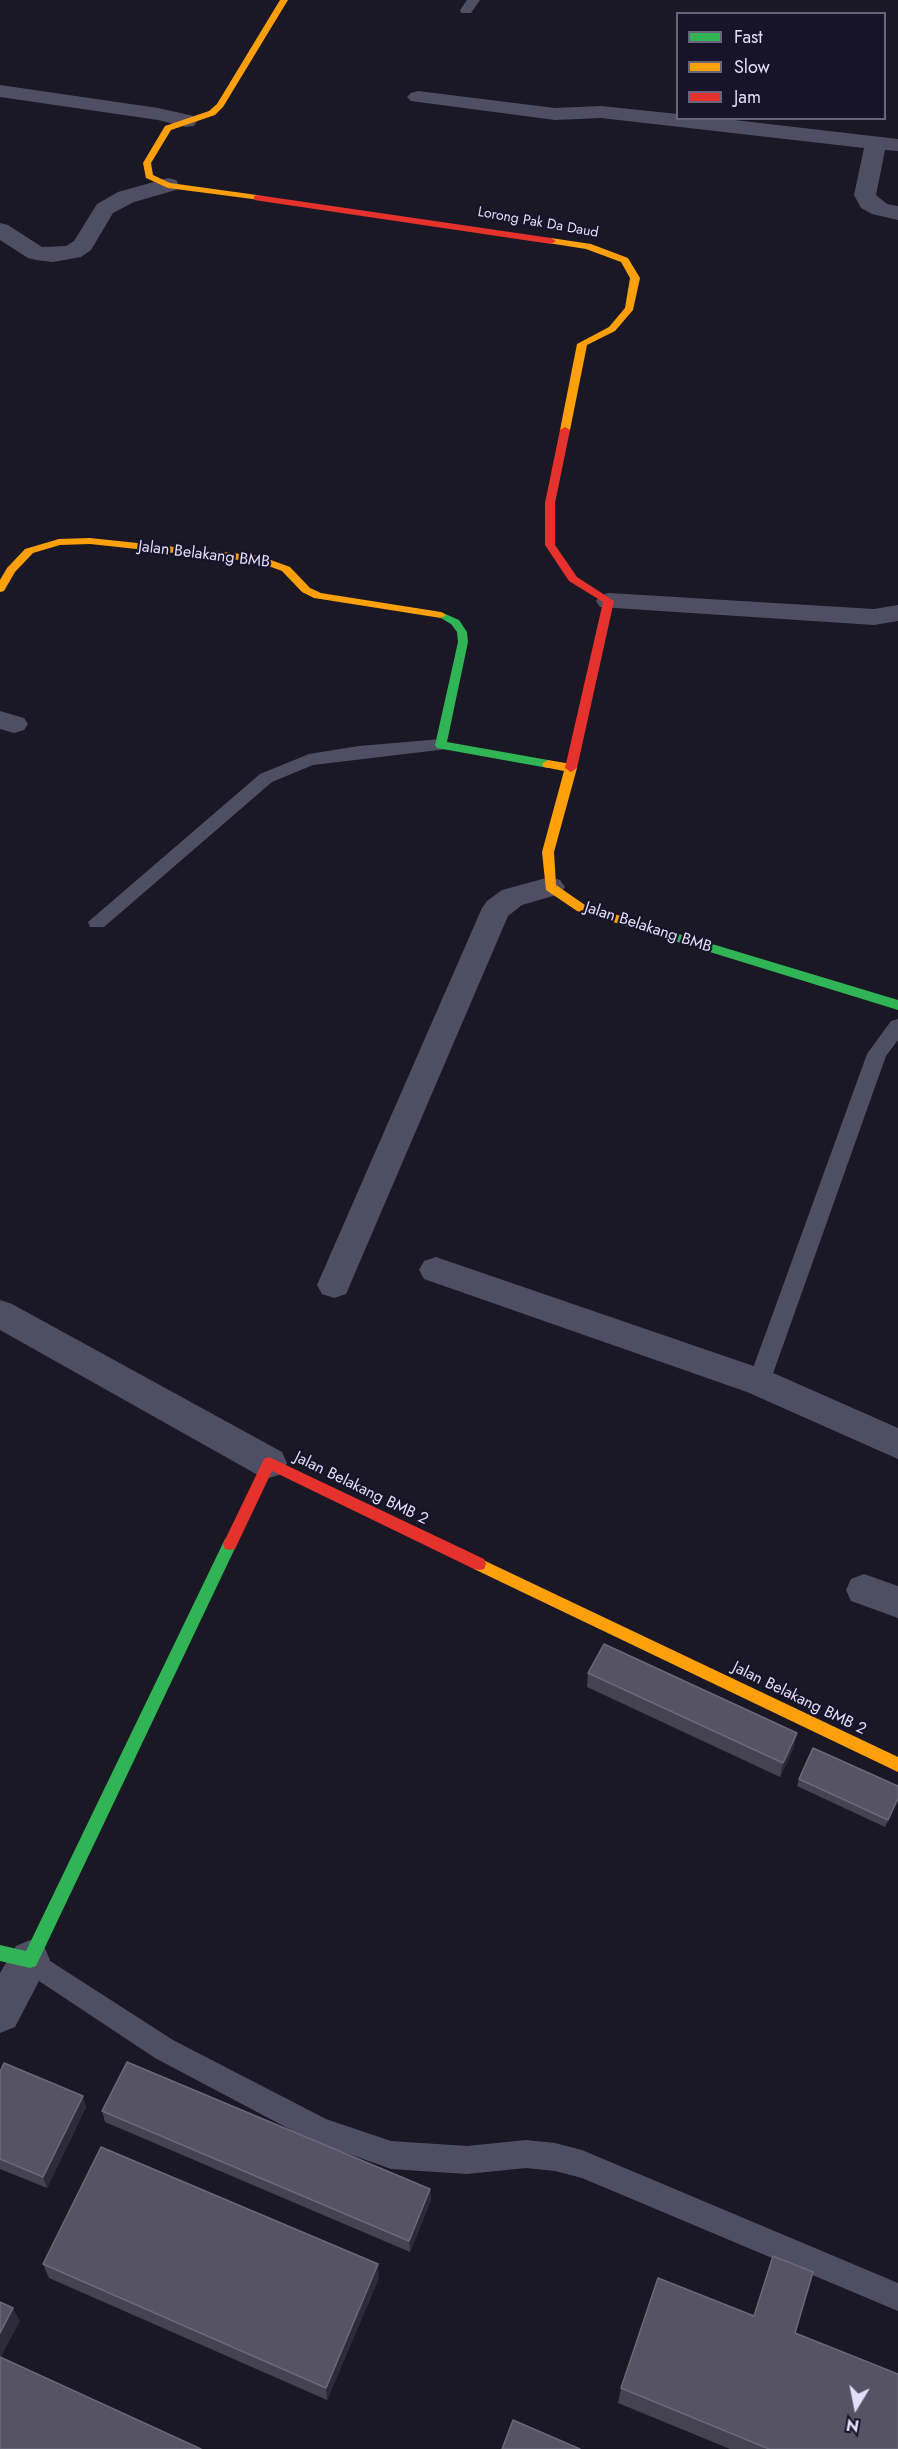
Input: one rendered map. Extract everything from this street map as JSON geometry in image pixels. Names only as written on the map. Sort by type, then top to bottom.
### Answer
[{"type":"street","points":[[168,185],[149,176],[147,163],[168,128],[212,113],[220,105],[285,0]]},
{"type":"street","points":[[0,91],[158,114],[186,122]]},
{"type":"street","points":[[418,97],[555,114],[579,115],[601,112],[898,146]]},
{"type":"street","points":[[876,143],[866,195],[869,203],[880,209],[898,213]]},
{"type":"street","points":[[0,231],[36,253],[53,255],[72,252],[83,245],[105,209],[126,196],[168,185]]},
{"type":"street","name":"Lorong Pak Da Daud","points":[[168,185],[588,246],[625,260],[635,278],[630,308],[612,329],[582,344],[550,503],[550,545],[573,579],[609,601]]},
{"type":"street","name":"Jalan Belakang BMB","points":[[0,589],[11,570],[30,551],[59,542],[90,541],[260,559],[286,569],[306,590],[318,596],[442,615],[455,622],[462,632],[463,642],[441,745]]},
{"type":"street","points":[[334,1285],[497,908],[512,897],[550,886],[548,852],[571,768],[609,601],[874,617],[898,613]]},
{"type":"street","points":[[441,745],[571,768]]},
{"type":"street","name":"Jalan Belakang BMB","points":[[550,886],[581,908],[898,1005]]},
{"type":"street","points":[[436,1270],[759,1382],[898,1444]]},
{"type":"street","points":[[0,1314],[269,1463]]},
{"type":"street","name":"Jalan Belakang BMB 2","points":[[15,1957],[269,1463],[898,1765]]},
{"type":"street","points":[[864,1590],[898,1602]]},
{"type":"street","points":[[0,2013],[15,1957]]},
{"type":"lane","points":[[97,922],[266,778],[309,760],[359,752],[441,745]]},
{"type":"lane","points":[[759,1382],[877,1054],[898,1026]]},
{"type":"lane","points":[[15,1957],[164,2049],[320,2130],[391,2155],[467,2160],[525,2154],[555,2157],[582,2164],[898,2297]]},
{"type":"building","points":[[604,1644],[797,1733],[783,1763],[588,1673]]},
{"type":"building","points":[[813,1748],[898,1786],[898,1798],[888,1820],[799,1779]]},
{"type":"building","points":[[127,2062],[430,2189],[409,2241],[102,2111]]},
{"type":"building","points":[[4,2063],[83,2096],[43,2177],[0,2159],[0,2072]]},
{"type":"building","points":[[101,2147],[378,2264],[326,2388],[43,2264]]},
{"type":"building","points":[[773,2256],[813,2272],[795,2333],[898,2374],[898,2449],[769,2449],[621,2388],[658,2278],[754,2316]]},
{"type":"building","points":[[0,2302],[13,2308],[0,2333]]},
{"type":"building","points":[[0,2357],[201,2449],[0,2449]]},
{"type":"building","points":[[513,2420],[580,2449],[502,2449]]},
{"type":"traffic: fast","points":[[441,615],[455,622],[462,632],[463,642],[441,745],[548,764]]},
{"type":"traffic: fast","points":[[649,929],[898,1005]]},
{"type":"traffic: fast","points":[[0,1953],[30,1960],[230,1544]]},
{"type":"traffic: slow","points":[[257,198],[168,185],[149,176],[147,163],[168,128],[212,113],[220,105],[284,0]]},
{"type":"traffic: slow","points":[[551,241],[588,246],[625,260],[635,278],[630,308],[612,329],[582,344],[565,430]]},
{"type":"traffic: slow","points":[[0,589],[11,570],[29,551],[59,542],[90,541],[260,559],[286,569],[306,590],[318,596],[441,615]]},
{"type":"traffic: slow","points":[[548,764],[571,768],[548,852],[550,887],[581,908],[649,929]]},
{"type":"traffic: slow","points":[[479,1564],[898,1765]]},
{"type":"traffic: jam","points":[[257,198],[551,241]]},
{"type":"traffic: jam","points":[[565,430],[550,503],[550,545],[573,579],[609,601],[571,768]]},
{"type":"traffic: jam","points":[[230,1544],[269,1463],[479,1564]]}]
